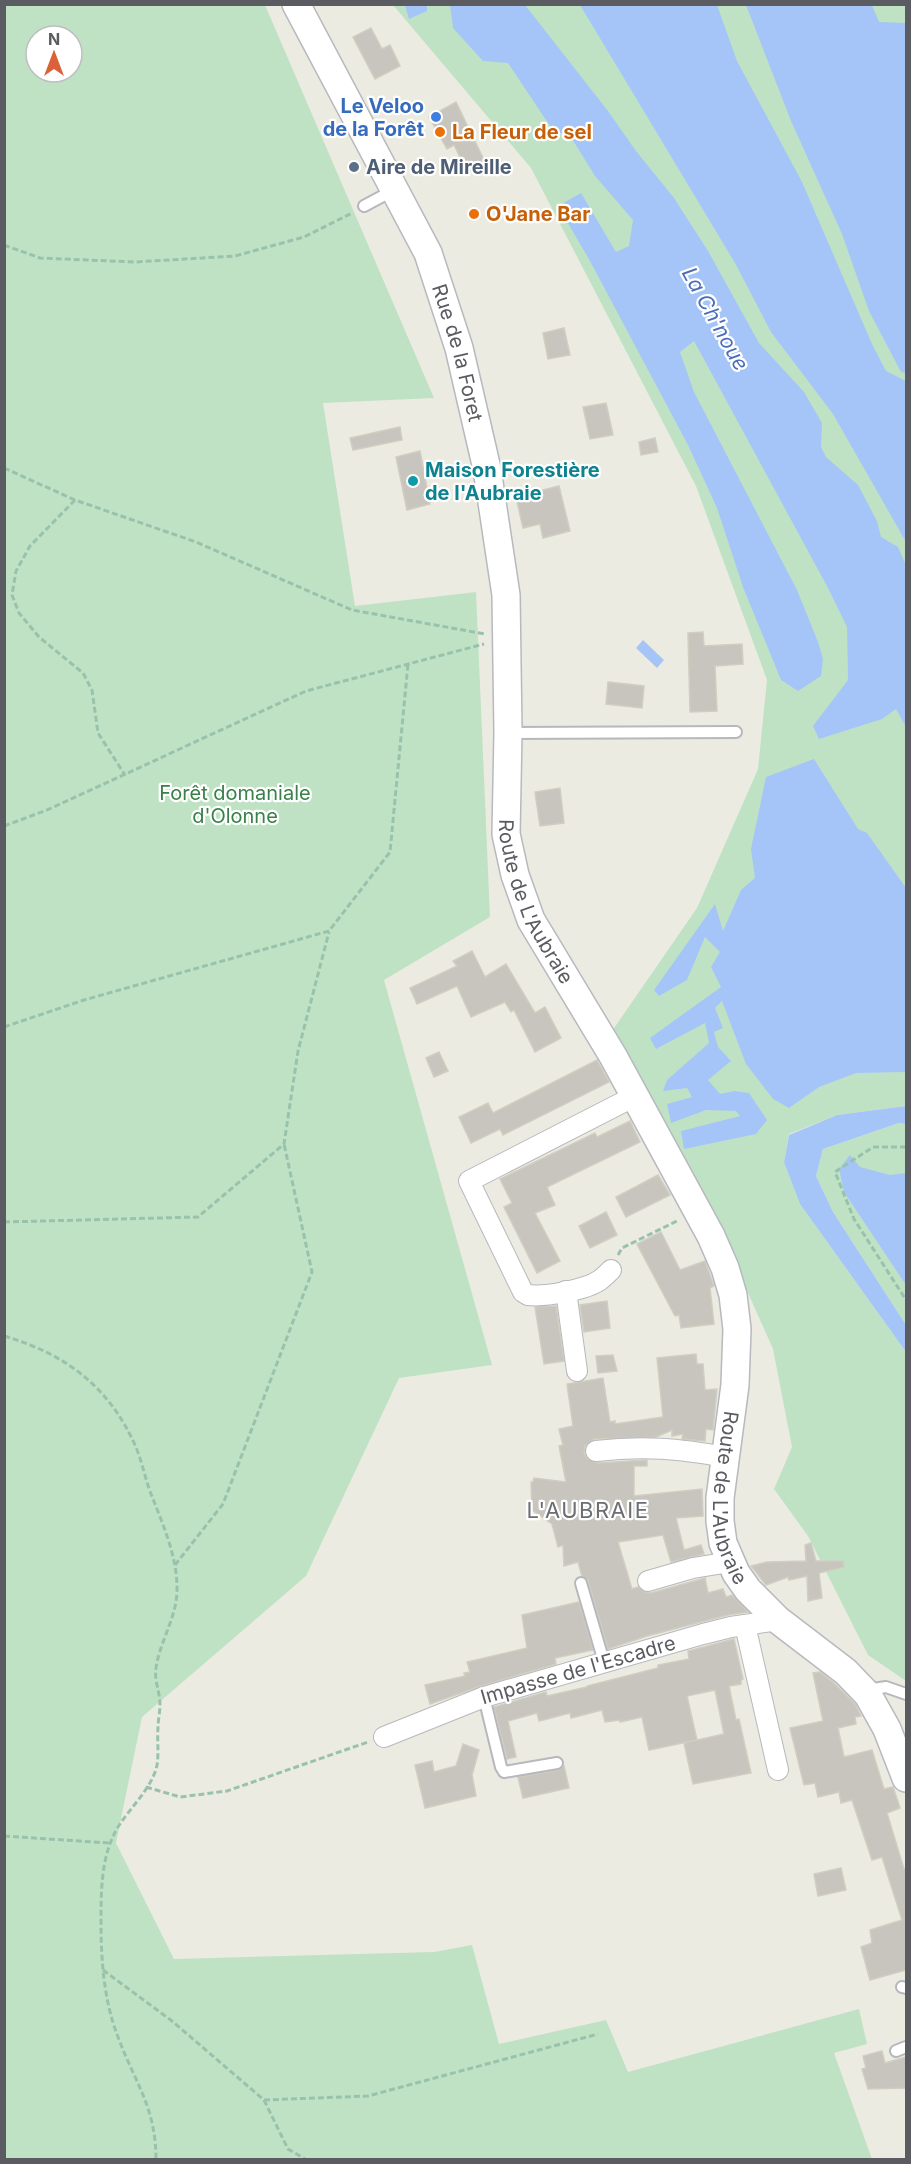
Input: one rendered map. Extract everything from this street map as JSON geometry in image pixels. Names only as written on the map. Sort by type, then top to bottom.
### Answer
[{"type":"street","name":"Rue de la Foret","points":[[296,4],[428,253],[459,348],[487,469],[506,595],[508,733]]},
{"type":"street","name":"Route de L'Aubraie","points":[[508,733],[506,834],[515,875],[531,920],[613,1056],[711,1236],[726,1268],[733,1295],[737,1329],[736,1363],[720,1498],[723,1543],[730,1562],[748,1590],[778,1620],[846,1672],[868,1695],[887,1729],[906,1778]]},
{"type":"street","points":[[611,1270],[600,1280],[588,1286],[534,1296],[523,1292],[469,1181],[635,1096]]},
{"type":"street","points":[[566,1291],[577,1371]]},
{"type":"street","points":[[597,1450],[673,1448],[726,1457]]},
{"type":"street","points":[[648,1581],[693,1568],[730,1562]]},
{"type":"street","name":"Impasse de l'Escadre","points":[[384,1737],[484,1697],[703,1634],[778,1620]]},
{"type":"street","points":[[745,1625],[778,1770]]},
{"type":"lane","points":[[364,206],[394,190]]},
{"type":"lane","points":[[508,733],[736,732]]},
{"type":"lane","points":[[581,1583],[604,1662]]},
{"type":"lane","points":[[864,1691],[886,1687],[906,1695]]},
{"type":"lane","points":[[484,1697],[504,1772],[557,1763]]},
{"type":"path","points":[[4,245],[40,258],[135,262],[235,256],[304,237],[364,206]]},
{"type":"path","points":[[4,468],[75,500],[196,542],[352,610],[507,638]]},
{"type":"path","points":[[75,500],[30,546],[16,571],[12,596],[19,613],[39,637],[82,673],[92,690],[98,733],[125,775]]},
{"type":"path","points":[[4,826],[47,810],[306,691],[507,638]]},
{"type":"path","points":[[174,1566],[223,1504],[312,1272],[284,1144],[298,1051],[329,932],[390,852],[408,664]]},
{"type":"path","points":[[4,1027],[84,1000],[329,932]]},
{"type":"path","points":[[4,1222],[198,1217],[284,1144]]},
{"type":"path","points":[[906,1146],[873,1148],[835,1172],[854,1219],[906,1300]]},
{"type":"path","points":[[611,1270],[622,1248],[679,1220]]},
{"type":"path","points":[[4,1336],[38,1348],[65,1362],[86,1377],[118,1413],[135,1447],[163,1523],[174,1566],[177,1588],[174,1611],[156,1668],[160,1705],[157,1766],[109,1843],[104,1868],[101,1921],[103,1970],[107,1997],[117,2037],[148,2106],[156,2140],[156,2160]]},
{"type":"path","points":[[146,1787],[180,1797],[227,1791],[384,1737]]},
{"type":"path","points":[[4,1836],[109,1843]]},
{"type":"path","points":[[103,1970],[172,2021],[264,2100],[288,2149],[307,2160]]},
{"type":"path","points":[[264,2100],[368,2096],[598,2034]]},
{"type":"green space","name":"Forêt domaniale d'Olonne","points":[[5,4],[265,5],[434,398],[323,403],[355,606],[476,592],[490,917],[384,980],[492,1365],[399,1378],[306,1576],[142,1717],[116,1843],[174,1959],[434,1952],[472,1945],[499,2044],[606,2020],[628,2072],[859,2009],[867,2044],[834,2053],[872,2159],[5,2159]]},
{"type":"green space","points":[[393,5],[906,5],[906,1106],[837,1115],[789,1134],[784,1161],[800,1204],[906,1352],[906,1681],[868,1655],[808,1536],[774,1489],[792,1447],[773,1349],[740,1275],[612,1031],[697,908],[758,769],[767,680],[696,486],[531,168]]},
{"type":"green space","points":[[899,1123],[906,1124],[906,1325],[833,1212],[816,1176],[823,1149]]},
{"type":"water","points":[[405,5],[427,5],[427,11],[409,19]]},
{"type":"water","name":"La Ch'noue","points":[[450,5],[525,5],[674,198],[708,251],[759,343],[804,392],[822,423],[821,447],[826,457],[858,485],[877,521],[881,537],[898,547],[906,565],[906,727],[896,709],[882,719],[819,739],[813,726],[848,680],[847,627],[694,341],[680,352],[694,392],[797,590],[823,659],[821,676],[798,691],[781,680],[743,587],[717,508],[688,445],[590,261],[558,206],[581,193],[616,252],[629,246],[633,220],[595,176],[569,134],[554,132],[508,63],[483,61],[453,28]]},
{"type":"water","points":[[580,5],[717,5],[737,61],[802,182],[872,344],[886,371],[906,381],[906,542],[833,414],[771,332],[735,263]]},
{"type":"water","points":[[746,5],[872,5],[879,22],[906,23],[906,373],[901,372],[869,311],[842,234],[791,121]]},
{"type":"water","points":[[643,640],[664,660],[657,668],[636,648]]},
{"type":"water","points":[[814,759],[858,829],[867,833],[906,888],[906,1072],[856,1073],[819,1087],[789,1108],[773,1099],[746,1064],[722,1001],[715,1008],[723,1028],[714,1032],[718,1047],[731,1061],[708,1080],[720,1094],[734,1091],[749,1093],[767,1120],[756,1134],[684,1149],[681,1131],[740,1116],[736,1111],[706,1110],[671,1123],[667,1104],[692,1097],[687,1088],[663,1091],[667,1080],[709,1043],[705,1023],[656,1049],[650,1038],[721,987],[711,967],[720,952],[705,937],[687,980],[659,996],[654,990],[715,904],[723,931],[741,890],[755,878],[751,849],[766,777]]},
{"type":"water","points":[[906,1106],[906,1124],[899,1123],[823,1149],[816,1176],[833,1212],[906,1325],[906,1352],[800,1204],[784,1162],[789,1135],[837,1115]]},
{"type":"water","points":[[850,1155],[860,1167],[890,1175],[906,1173],[906,1285],[844,1192],[839,1169]]},
{"type":"building","points":[[371,28],[382,49],[390,45],[400,66],[375,79],[353,37]]},
{"type":"building","points":[[456,102],[486,164],[468,173],[454,145],[447,149],[429,117]]},
{"type":"building","points":[[564,328],[570,355],[548,359],[543,333]]},
{"type":"building","points":[[606,403],[613,435],[590,439],[583,407]]},
{"type":"building","points":[[400,427],[402,440],[353,450],[350,438]]},
{"type":"building","points":[[655,438],[658,452],[641,455],[639,442]]},
{"type":"building","name":"Maison Forestière de l'Aubraie","points":[[420,451],[430,504],[407,510],[396,457]]},
{"type":"building","points":[[559,486],[570,531],[543,538],[540,524],[523,528],[516,497]]},
{"type":"building","points":[[703,632],[704,646],[742,644],[743,664],[715,666],[717,711],[690,712],[688,633]]},
{"type":"building","points":[[608,682],[644,686],[642,708],[606,704]]},
{"type":"building","points":[[560,788],[564,823],[540,826],[535,792]]},
{"type":"building","points":[[472,951],[485,977],[506,964],[535,1013],[545,1007],[561,1038],[535,1052],[514,1010],[511,1012],[505,1002],[471,1017],[457,986],[417,1004],[410,988],[457,966],[453,961]]},
{"type":"building","points":[[439,1052],[448,1071],[434,1077],[426,1058]]},
{"type":"building","points":[[597,1060],[609,1082],[503,1135],[500,1129],[471,1143],[459,1117],[488,1103],[493,1113]]},
{"type":"building","points":[[630,1121],[640,1142],[547,1187],[555,1205],[535,1213],[560,1261],[537,1273],[504,1207],[512,1203],[500,1179],[595,1133],[597,1137]]},
{"type":"building","points":[[658,1175],[670,1195],[626,1217],[616,1197]]},
{"type":"building","points":[[606,1212],[617,1235],[590,1248],[579,1226]]},
{"type":"building","points":[[661,1232],[680,1270],[705,1261],[714,1286],[710,1288],[714,1324],[681,1328],[679,1315],[675,1316],[637,1244]]},
{"type":"building","points":[[607,1301],[610,1328],[584,1332],[580,1305]]},
{"type":"building","points":[[556,1306],[564,1361],[544,1364],[535,1307]]},
{"type":"building","points":[[696,1354],[697,1364],[703,1364],[705,1390],[717,1389],[713,1430],[706,1429],[705,1441],[682,1439],[683,1434],[672,1436],[672,1430],[656,1437],[594,1439],[585,1446],[584,1453],[587,1458],[597,1463],[647,1460],[647,1466],[634,1466],[634,1496],[702,1489],[703,1516],[676,1518],[684,1550],[701,1545],[704,1554],[671,1562],[663,1535],[618,1542],[632,1589],[638,1587],[651,1593],[705,1578],[708,1593],[723,1589],[726,1597],[732,1595],[748,1612],[647,1636],[608,1649],[588,1580],[582,1576],[578,1562],[564,1566],[563,1545],[558,1547],[552,1524],[532,1510],[531,1482],[534,1478],[566,1482],[559,1446],[563,1445],[559,1429],[573,1426],[567,1384],[603,1378],[610,1422],[615,1421],[615,1424],[663,1417],[657,1358]]},
{"type":"building","points":[[613,1355],[617,1371],[598,1373],[596,1356]]},
{"type":"building","points":[[811,1543],[816,1561],[843,1561],[844,1567],[819,1573],[822,1598],[808,1601],[807,1576],[789,1580],[788,1577],[766,1585],[751,1566],[767,1562],[806,1561],[805,1545]]},
{"type":"building","points":[[579,1602],[593,1650],[555,1658],[556,1664],[430,1704],[425,1685],[465,1676],[464,1673],[470,1672],[467,1662],[527,1648],[522,1615]]},
{"type":"building","points":[[734,1639],[743,1679],[741,1684],[729,1686],[751,1773],[693,1784],[684,1743],[724,1734],[715,1690],[687,1696],[697,1740],[649,1750],[642,1717],[620,1722],[620,1720],[605,1722],[602,1710],[571,1718],[570,1713],[539,1721],[537,1713],[508,1721],[516,1757],[507,1759],[494,1707],[546,1692],[547,1696],[658,1668],[658,1665],[689,1659],[688,1651]]},
{"type":"building","points":[[820,1672],[855,1704],[861,1716],[855,1717],[856,1724],[838,1728],[844,1757],[872,1750],[884,1789],[893,1787],[900,1808],[887,1813],[904,1869],[906,1868],[906,1970],[870,1980],[861,1947],[872,1943],[870,1930],[902,1920],[882,1857],[872,1860],[852,1800],[841,1803],[839,1792],[818,1797],[815,1783],[804,1785],[790,1728],[823,1721],[813,1673]]},
{"type":"building","points":[[463,1744],[479,1750],[472,1775],[476,1796],[425,1808],[415,1765],[432,1761],[434,1772],[456,1766]]},
{"type":"building","points":[[564,1766],[569,1788],[523,1798],[518,1777],[558,1770]]},
{"type":"building","points":[[841,1868],[846,1890],[818,1896],[814,1874]]},
{"type":"building","points":[[882,2051],[885,2063],[906,2057],[906,2088],[868,2089],[862,2069],[866,2068],[863,2056]]},
{"type":"place","name":"Le Veloo de la Forêt","points":[[436,117]]},
{"type":"place","name":"La Fleur de sel","points":[[440,132]]},
{"type":"place","name":"Aire de Mireille","points":[[354,167]]},
{"type":"place","name":"O'Jane Bar","points":[[474,214]]},
{"type":"place","name":"Maison Forestière de l'Aubraie","points":[[413,481]]},
{"type":"district","name":"L'AUBRAIE","points":[[588,1510]]}]
